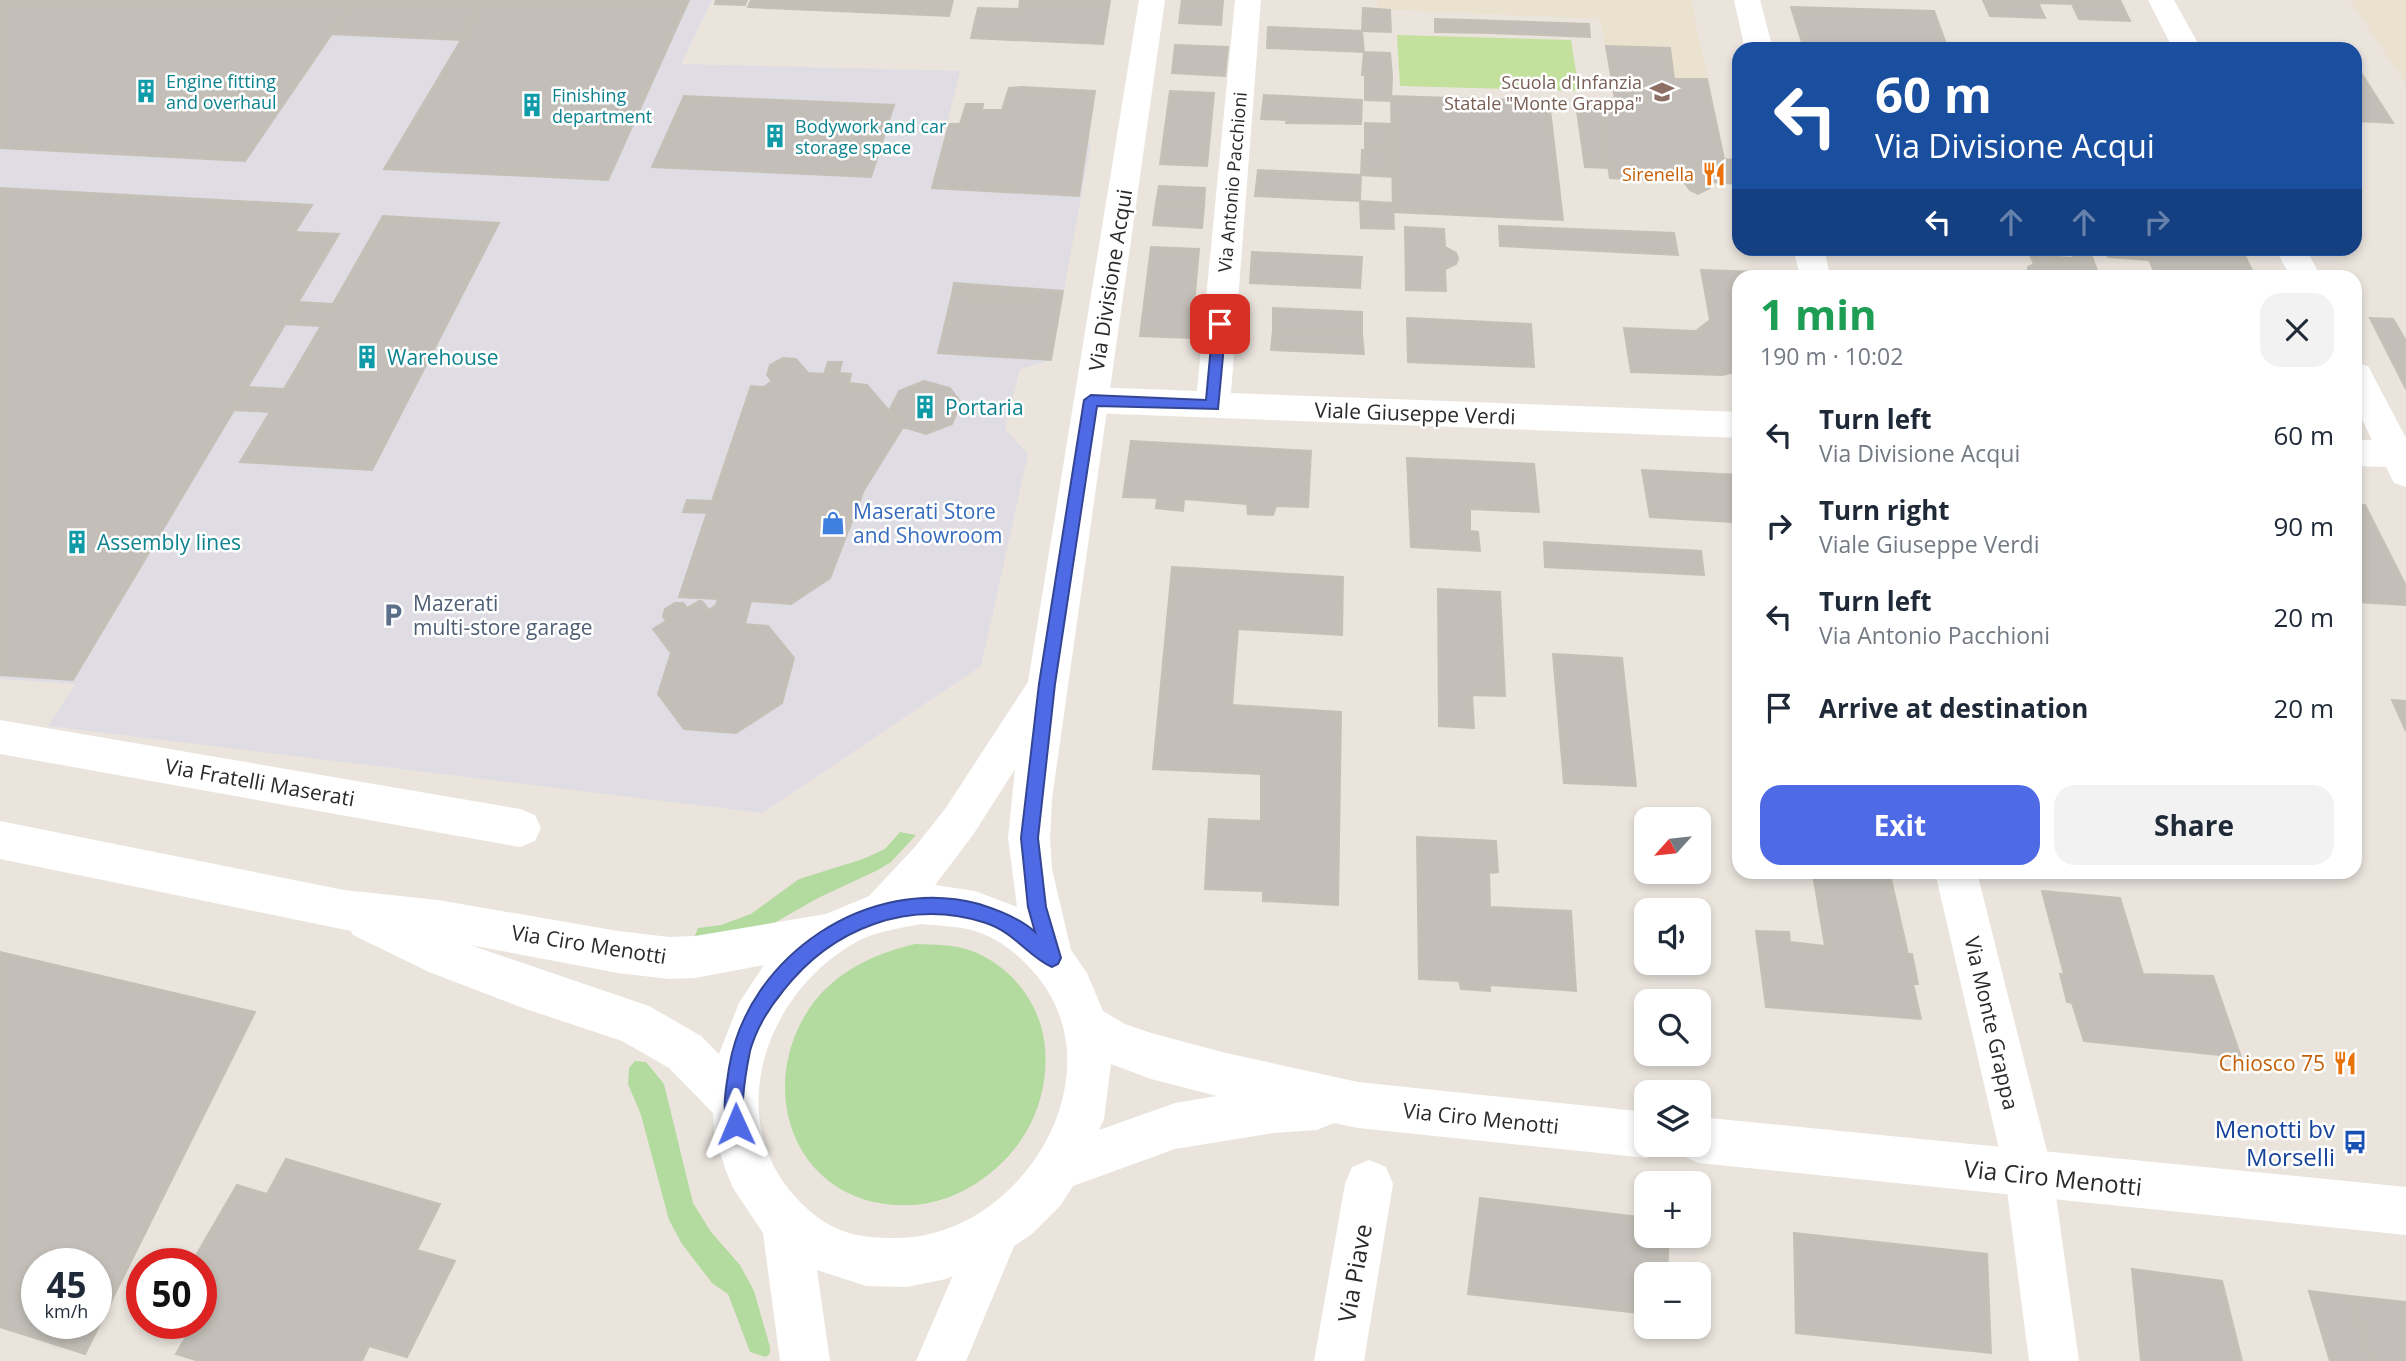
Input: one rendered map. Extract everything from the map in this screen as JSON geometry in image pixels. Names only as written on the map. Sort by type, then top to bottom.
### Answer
[{"type":"main road","name":"Via Divisione Acqui","points":[[1052,958],[1037,907],[1030,838],[1047,684],[1152,0]]},
{"type":"main road","name":"Via Antonio Pacchioni","points":[[1213,405],[1248,0]]},
{"type":"main road","points":[[1747,0],[1757,42]]},
{"type":"main road","points":[[2161,0],[2183,42]]},
{"type":"main road","points":[[2362,386],[2404,459]]},
{"type":"main road","name":"Viale Giuseppe Verdi","points":[[1091,400],[1732,425]]},
{"type":"main road","points":[[2362,454],[2404,459]]},
{"type":"main road","name":"Via Divisione Acqui","points":[[883,911],[929,862],[959,822],[1047,684]]},
{"type":"main road","name":"Via Fratelli Maserati","points":[[0,737],[520,828]]},
{"type":"main road","name":"Via Ciro Menotti","points":[[0,840],[344,910],[438,920],[618,952],[669,958],[695,957],[834,932]]},
{"type":"main road","name":"Via Monte Grappa","points":[[1958,879],[2029,1175],[2054,1361]]},
{"type":"main road","points":[[921,904],[958,907],[993,917],[1014,928],[1052,958],[1073,990],[1086,1026],[1090,1061],[1087,1097],[1077,1132],[1060,1167],[1032,1203],[996,1232],[955,1253],[909,1263],[864,1262],[822,1248],[786,1225],[757,1189],[738,1147],[733,1100],[741,1050],[762,1003],[794,963],[834,932],[883,911],[921,904]]},
{"type":"main road","name":"Via Ciro Menotti","points":[[344,910],[429,951],[526,988],[634,1022],[685,1052],[733,1100]]},
{"type":"main road","name":"Via Ciro Menotti","points":[[1086,1026],[1113,1042],[1152,1056],[1226,1076],[1358,1105],[1634,1134]]},
{"type":"main road","name":"Via Ciro Menotti","points":[[1060,1167],[1175,1126],[1273,1110],[1358,1105]]},
{"type":"main road","name":"Via Ciro Menotti","points":[[1711,1141],[2406,1211]]},
{"type":"main road","name":"Via Piave","points":[[1339,1361],[1369,1184]]},
{"type":"main road","points":[[786,1225],[805,1361]]},
{"type":"main road","points":[[941,1361],[996,1232]]},
{"type":"shaded area","points":[[0,0],[712,0],[681,64],[960,71],[943,140],[1091,143],[1051,360],[1020,369],[1005,429],[1028,454],[981,666],[762,813],[48,726],[76,684],[0,679]]},
{"type":"shaded area","name":"Scuola d'Infanzia Statale \"Monte Grappa\"","points":[[1377,0],[1691,0],[1724,159],[1732,160],[1732,184],[1711,182],[1710,188],[1698,194],[1690,190],[1683,181],[1610,178],[1608,168],[1585,167],[1576,104],[1616,105],[1600,19],[1377,9]]},
{"type":"shaded area","points":[[2350,0],[2406,0],[2406,84]]},
{"type":"green space","points":[[1397,35],[1571,40],[1579,91],[1400,86]]},
{"type":"green space","points":[[900,832],[916,835],[891,862],[878,870],[818,898],[769,926],[692,943],[698,928],[721,925],[751,914],[799,879],[863,859],[885,849]]},
{"type":"green space","points":[[915,944],[951,946],[972,951],[1012,977],[1038,1017],[1043,1032],[1045,1065],[1044,1082],[1034,1115],[1018,1145],[1007,1158],[984,1178],[952,1196],[928,1203],[903,1205],[866,1200],[836,1186],[812,1165],[796,1138],[787,1107],[786,1075],[793,1041],[809,1009],[819,996],[856,966],[884,953]]},
{"type":"green space","points":[[635,1061],[646,1062],[664,1084],[693,1203],[711,1232],[740,1265],[754,1291],[770,1347],[770,1353],[766,1357],[750,1352],[728,1294],[712,1283],[682,1244],[669,1220],[641,1115],[628,1084],[629,1068]]},
{"type":"building","name":"Engine fitting and overhaul","points":[[0,0],[355,0],[245,161],[0,148]]},
{"type":"building","points":[[355,0],[485,0],[461,40],[332,34]]},
{"type":"building","name":"Finishing department","points":[[485,0],[689,0],[608,180],[384,169]]},
{"type":"building","points":[[716,0],[747,0],[745,5],[715,4]]},
{"type":"building","points":[[751,0],[953,0],[949,16],[748,7]]},
{"type":"building","points":[[1020,0],[1110,0],[1103,44],[971,38],[978,8],[1019,9]]},
{"type":"building","points":[[1182,0],[1223,0],[1221,25],[1179,23]]},
{"type":"building","points":[[1983,0],[2120,0],[2130,21],[2079,19],[2072,4],[2038,3],[2045,18],[1990,16]]},
{"type":"building","points":[[1791,7],[1934,11],[1945,42],[1802,42]]},
{"type":"building","points":[[1363,8],[1390,10],[1391,32],[1362,31]]},
{"type":"building","points":[[1435,19],[1503,21],[1504,26],[1492,26],[1491,33],[1435,32]]},
{"type":"building","points":[[1503,21],[1589,24],[1590,37],[1491,33],[1492,26],[1504,26]]},
{"type":"building","points":[[1268,27],[1362,31],[1364,52],[1267,48]]},
{"type":"building","points":[[1175,45],[1228,47],[1225,76],[1172,73]]},
{"type":"building","points":[[1606,46],[1670,48],[1674,79],[1707,79],[1724,159],[1732,160],[1732,183],[1711,182],[1710,188],[1698,194],[1690,190],[1683,181],[1610,178],[1598,104],[1616,105]]},
{"type":"building","points":[[1364,52],[1390,53],[1392,76],[1362,75]]},
{"type":"building","points":[[2362,74],[2393,123],[2362,121]]},
{"type":"building","points":[[1365,75],[1392,76],[1391,101],[1365,100]]},
{"type":"building","points":[[1009,88],[1095,91],[1079,196],[932,188],[949,124],[960,124],[966,104],[983,104],[982,110],[1002,110]]},
{"type":"building","points":[[1170,91],[1214,93],[1207,166],[1160,164]]},
{"type":"building","points":[[1264,95],[1362,100],[1361,124],[1286,123],[1287,120],[1261,119]]},
{"type":"building","name":"Bodywork and car storage space","points":[[684,96],[894,105],[871,177],[652,167]]},
{"type":"building","points":[[1391,96],[1549,101],[1563,220],[1393,212]]},
{"type":"building","points":[[1576,104],[1598,104],[1608,168],[1585,167]]},
{"type":"building","points":[[1365,123],[1392,124],[1392,151],[1365,150]]},
{"type":"building","points":[[1362,150],[1392,151],[1392,177],[1361,175]]},
{"type":"building","points":[[1258,170],[1361,175],[1360,201],[1255,196]]},
{"type":"building","points":[[1159,186],[1205,188],[1204,206],[1156,204]]},
{"type":"building","name":"Assembly lines","points":[[0,188],[312,205],[295,232],[339,234],[73,680],[0,675]]},
{"type":"building","points":[[1360,201],[1393,203],[1394,229],[1361,228]]},
{"type":"building","points":[[1156,204],[1204,206],[1202,228],[1153,225]]},
{"type":"building","name":"Warehouse","points":[[383,216],[499,223],[372,470],[240,462],[270,412],[234,410],[248,387],[284,389],[321,326],[285,324],[299,302],[333,304]]},
{"type":"building","points":[[1499,226],[1674,233],[1678,255],[1500,246]]},
{"type":"building","points":[[1405,227],[1444,229],[1445,247],[1456,253],[1458,259],[1456,264],[1445,269],[1446,291],[1406,290]]},
{"type":"building","points":[[1151,247],[1199,249],[1191,338],[1140,336]]},
{"type":"building","points":[[1252,252],[1362,257],[1360,288],[1250,283]]},
{"type":"building","points":[[2030,256],[2072,258],[2077,270],[2028,270],[2028,267],[2034,264]]},
{"type":"building","points":[[2073,256],[2092,256],[2097,270],[2078,270]]},
{"type":"building","points":[[2245,256],[2252,270],[2154,270],[2149,260],[2108,257]]},
{"type":"building","points":[[1701,270],[1732,271],[1732,373],[1722,375],[1631,372],[1624,328],[1696,331],[1710,320]]},
{"type":"building","points":[[954,283],[1036,289],[1033,299],[952,294]]},
{"type":"building","points":[[1036,289],[1063,291],[1051,360],[938,353],[952,294],[1033,299]]},
{"type":"building","points":[[1273,308],[1362,312],[1362,335],[1273,330]]},
{"type":"building","points":[[1407,318],[1531,324],[1534,367],[1408,362]]},
{"type":"building","points":[[2370,318],[2393,319],[2406,341],[2406,389]]},
{"type":"building","points":[[1273,330],[1362,335],[1364,354],[1271,350]]},
{"type":"building","points":[[783,358],[796,359],[808,373],[824,374],[828,362],[842,362],[839,373],[851,374],[849,383],[867,385],[903,427],[864,490],[830,578],[791,604],[751,601],[745,624],[768,626],[794,658],[782,703],[736,733],[684,729],[658,694],[671,653],[653,629],[666,621],[663,616],[665,609],[675,603],[683,603],[687,608],[701,600],[709,610],[716,605],[718,599],[679,597],[707,513],[683,512],[687,500],[712,501],[751,386],[764,387],[772,381],[767,375],[770,365]]},
{"type":"building","name":"Portaria","points":[[924,381],[950,388],[961,403],[952,424],[926,434],[903,427],[889,411],[899,391]]},
{"type":"building","points":[[1131,441],[1311,451],[1308,507],[1276,506],[1273,515],[1248,514],[1247,504],[1184,499],[1183,511],[1156,508],[1157,498],[1123,497]]},
{"type":"building","points":[[1407,458],[1534,464],[1539,512],[1470,509],[1470,531],[1478,532],[1480,551],[1411,547]]},
{"type":"building","points":[[1642,470],[1732,475],[1732,522],[1650,517]]},
{"type":"building","points":[[2362,505],[2365,505],[2406,586],[2406,605],[2362,602]]},
{"type":"building","points":[[1544,542],[1701,551],[1704,575],[1545,567]]},
{"type":"building","points":[[1172,567],[1343,577],[1342,635],[1238,629],[1232,705],[1341,712],[1338,905],[1263,901],[1263,891],[1205,889],[1209,819],[1261,821],[1261,774],[1153,769]]},
{"type":"building","points":[[1438,589],[1500,592],[1505,696],[1472,695],[1474,728],[1439,726]]},
{"type":"building","points":[[1553,654],[1622,658],[1636,786],[1564,783]]},
{"type":"building","points":[[2392,700],[2406,701],[2406,731]]},
{"type":"building","points":[[1417,837],[1496,841],[1498,872],[1489,873],[1490,907],[1571,911],[1576,991],[1490,985],[1490,991],[1461,989],[1459,981],[1419,979]]},
{"type":"building","points":[[1814,879],[1891,879],[1908,954],[1912,954],[1918,984],[1913,984],[1921,1019],[1766,1007],[1756,931],[1789,932],[1790,942],[1825,946]]},
{"type":"building","points":[[2042,891],[2120,898],[2143,974],[2213,976],[2241,1057],[2084,1041],[2072,1003],[2067,1002],[2060,974],[2064,974]]},
{"type":"building","points":[[0,952],[255,1012],[138,1248],[126,1248],[126,1272],[112,1300],[112,1248],[21,1248],[21,1334],[0,1327]]},
{"type":"building","points":[[286,1159],[440,1204],[417,1250],[455,1261],[407,1357],[369,1346],[362,1361],[199,1361],[176,1354],[185,1339],[217,1339],[217,1248],[200,1248],[237,1185],[267,1194]]},
{"type":"building","points":[[1480,1198],[1634,1216],[1634,1248],[1668,1248],[1668,1262],[1634,1262],[1634,1313],[1468,1294]]},
{"type":"building","points":[[1794,1233],[1987,1254],[1991,1353],[1796,1333]]},
{"type":"building","points":[[2132,1269],[2222,1281],[2242,1361],[2141,1361]]},
{"type":"building","points":[[2309,1291],[2350,1296],[2371,1361],[2330,1361]]},
{"type":"building","points":[[2350,1296],[2406,1302],[2406,1361],[2371,1361]]},
{"type":"building","points":[[38,1339],[92,1339],[85,1354]]},
{"type":"place","name":"Engine fitting and overhaul","points":[[146,91]]},
{"type":"place","name":"Scuola d'Infanzia Statale \"Monte Grappa\"","points":[[1662,92]]},
{"type":"place","name":"Finishing department","points":[[532,105]]},
{"type":"place","name":"Bodywork and car storage space","points":[[775,136]]},
{"type":"place","name":"Sirenella","points":[[1714,174]]},
{"type":"place","name":"Warehouse","points":[[367,357]]},
{"type":"place","name":"Portaria","points":[[925,407]]},
{"type":"place","name":"Maserati Store and Showroom","points":[[833,523]]},
{"type":"place","name":"Assembly lines","points":[[77,542]]},
{"type":"place","name":"Mazerati multi-store garage","points":[[393,615]]},
{"type":"place","name":"Chiosco 75","points":[[2345,1063]]},
{"type":"place","name":"Menotti bv Morselli","points":[[2355,1142]]},
{"type":"route","points":[[736,1124],[733,1100],[741,1050],[762,1003],[794,963],[834,932],[883,911],[921,904],[958,907],[993,917],[1025,934],[1052,958],[1037,907],[1030,838],[1047,684],[1091,400],[1213,405],[1220,324]]}]
